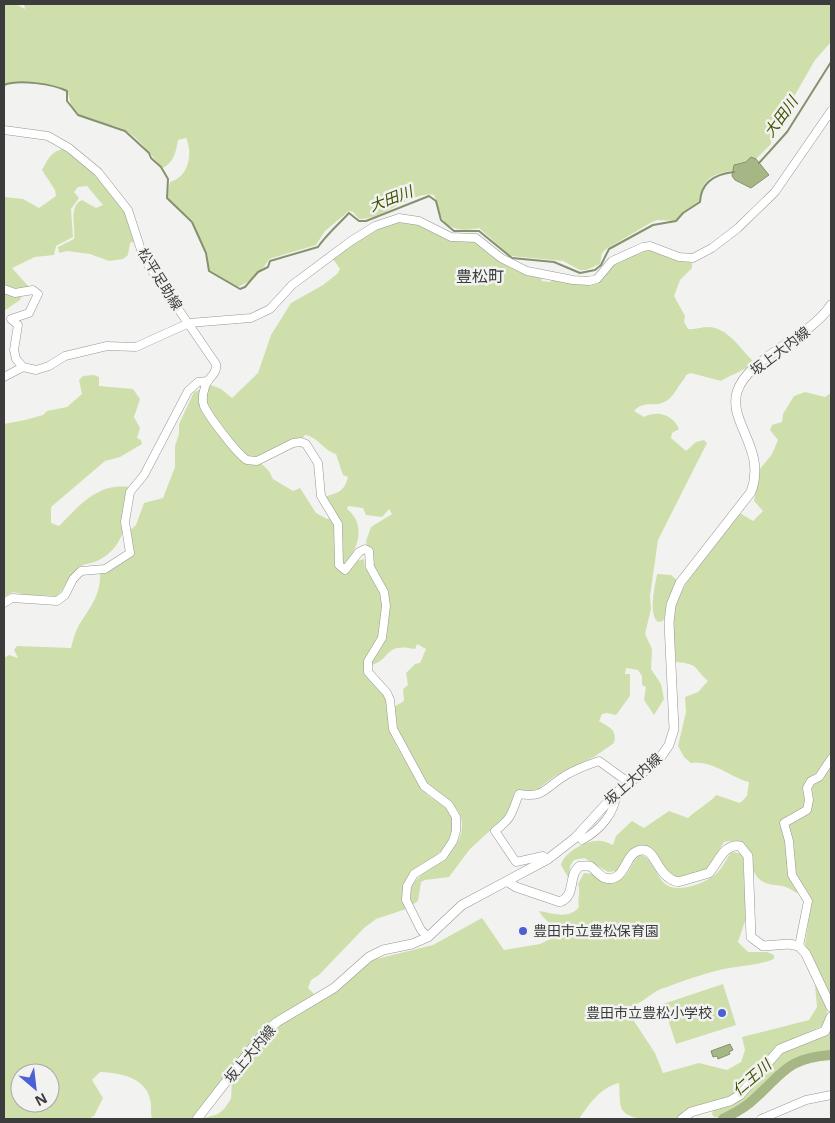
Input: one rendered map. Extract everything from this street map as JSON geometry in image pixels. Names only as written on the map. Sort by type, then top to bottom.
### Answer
[{"type":"main road","name":"坂上大内線","points":[[197,1119],[263,1034],[277,1022],[334,988],[374,953],[428,937],[462,905],[548,859],[574,838],[628,782],[658,761],[672,738],[674,718],[669,623],[671,605],[675,593],[680,583],[751,492],[756,478],[755,458],[736,404],[741,384],[752,369],[820,320],[831,305]]},
{"type":"main road","points":[[508,882],[516,888],[560,902],[569,894],[574,873],[580,866],[590,866],[603,877],[614,877],[621,872],[631,855],[636,851],[644,850],[651,854],[663,875],[678,882],[709,873],[725,850],[734,845],[740,846],[748,856],[751,938],[763,946],[789,944],[799,946],[806,954],[831,1007]]},
{"type":"main road","points":[[682,1119],[690,1112],[730,1101],[740,1095],[780,1049],[825,1031],[831,1017]]},
{"type":"street","points":[[4,289],[15,293],[33,290],[38,294],[29,313],[11,319],[18,325],[14,350],[16,360],[23,367],[36,370],[50,366],[64,356],[107,346],[136,347],[188,323],[244,320],[263,313],[292,284],[351,241],[375,226],[400,218],[419,221],[451,237],[476,238],[501,258],[527,271],[573,280],[589,281],[597,279],[612,261],[650,246],[679,257],[693,258],[712,248],[738,228],[775,192],[831,111]]},
{"type":"street","name":"松平足助線","points":[[4,130],[48,136],[89,163],[124,204],[140,252],[216,364],[215,372],[208,381]]},
{"type":"street","points":[[4,377],[23,367]]},
{"type":"street","points":[[4,603],[12,598],[57,601],[65,594],[73,579],[81,571],[105,569],[128,555],[131,548],[125,522],[130,492],[144,475],[188,391],[198,382],[208,381]]},
{"type":"street","points":[[208,381],[205,385],[204,405],[242,458],[252,462],[258,461],[293,443],[302,442],[306,444],[318,463],[321,496],[338,524],[338,561],[342,569],[345,570],[359,552],[365,549],[369,551],[370,567],[384,592],[386,606],[382,638],[368,661],[368,672],[387,693],[390,700],[393,729],[422,782],[431,793],[454,811],[457,822],[453,841],[443,856],[414,874],[407,886],[406,900],[421,930],[428,937]]},
{"type":"street","points":[[799,946],[808,901],[792,875],[789,841],[784,823],[807,810],[809,800],[807,788],[811,781],[819,777],[831,759]]},
{"type":"street","points":[[548,859],[543,856],[516,862],[495,831],[507,822],[514,812],[519,794],[530,796],[541,794],[560,779],[599,761],[628,782]]},
{"type":"street","points":[[582,840],[603,823],[616,802],[616,793]]},
{"type":"street","points":[[761,1119],[806,1100],[831,1095]]},
{"type":"shaded area","points":[[4,4],[16,4],[25,9],[24,4],[831,4],[831,42],[815,60],[792,100],[777,115],[772,127],[771,144],[756,159],[751,157],[746,162],[739,163],[732,171],[712,176],[704,185],[698,204],[683,212],[675,221],[657,220],[652,222],[606,249],[602,253],[600,264],[586,270],[580,270],[563,261],[511,256],[479,228],[467,230],[450,226],[441,217],[434,195],[425,195],[406,201],[368,218],[359,219],[353,212],[349,211],[325,231],[316,245],[269,259],[255,276],[237,287],[209,271],[207,252],[196,232],[193,221],[172,203],[167,196],[170,182],[182,175],[188,164],[189,150],[186,138],[178,140],[172,160],[163,168],[141,143],[125,130],[86,119],[77,114],[71,105],[67,90],[35,82],[10,82],[4,84]]},
{"type":"shaded area","points":[[65,148],[89,165],[123,206],[135,241],[130,243],[128,255],[123,259],[109,261],[90,254],[67,251],[59,253],[58,247],[74,239],[74,212],[78,203],[82,200],[96,208],[103,205],[87,186],[78,187],[74,192],[79,198],[71,209],[73,237],[56,246],[54,255],[35,257],[12,268],[29,287],[27,289],[4,288],[4,197],[23,199],[39,208],[56,196],[55,190],[42,170],[53,154]]},
{"type":"shaded area","points":[[751,157],[756,159],[769,175],[751,188],[735,180],[732,176],[734,165],[746,162]]},
{"type":"shaded area","points":[[399,221],[418,225],[457,240],[465,242],[474,241],[541,278],[542,281],[550,282],[553,279],[585,283],[634,252],[650,249],[692,263],[692,268],[680,280],[674,296],[685,316],[684,322],[688,329],[708,327],[721,330],[732,338],[754,362],[747,368],[721,381],[691,373],[686,375],[671,397],[666,401],[644,405],[634,411],[644,417],[660,414],[673,420],[679,429],[672,433],[671,438],[686,451],[696,442],[704,440],[707,443],[658,540],[650,596],[651,609],[645,634],[652,649],[651,669],[661,684],[664,699],[654,715],[644,700],[646,687],[642,685],[642,676],[638,670],[626,668],[625,674],[630,674],[630,696],[616,715],[602,714],[599,721],[613,732],[614,743],[594,757],[555,776],[535,791],[515,791],[507,815],[470,849],[449,877],[421,882],[418,901],[412,905],[410,893],[414,883],[453,848],[460,837],[462,823],[461,816],[454,805],[425,782],[401,737],[392,708],[404,701],[403,689],[408,685],[406,673],[415,664],[420,663],[426,649],[417,644],[415,649],[398,648],[389,652],[377,663],[371,665],[371,660],[377,653],[386,611],[373,568],[374,557],[366,541],[371,527],[392,514],[389,509],[382,517],[366,515],[363,508],[348,506],[347,509],[357,522],[358,536],[357,544],[350,558],[345,564],[341,565],[340,534],[325,497],[340,491],[345,486],[348,477],[343,475],[336,454],[314,438],[305,435],[301,440],[258,458],[248,458],[227,435],[205,404],[208,386],[211,385],[221,389],[232,398],[258,373],[271,335],[291,303],[323,285],[337,274],[340,269],[333,259],[374,229]]},
{"type":"shaded area","points":[[4,292],[22,294],[20,300],[4,311]]},
{"type":"shaded area","points":[[94,375],[99,377],[99,386],[133,389],[140,399],[134,417],[140,428],[137,438],[141,440],[142,444],[120,457],[105,461],[51,507],[51,523],[59,526],[98,492],[118,487],[129,487],[126,518],[121,537],[109,553],[96,561],[78,568],[57,596],[26,595],[13,592],[4,597],[4,424],[25,420],[43,415],[47,411],[67,407],[82,394],[79,380],[83,376]]},
{"type":"shaded area","points":[[202,389],[201,397],[233,450],[263,465],[273,479],[293,491],[300,488],[316,513],[327,519],[333,517],[336,524],[338,566],[364,559],[365,568],[376,580],[380,589],[383,620],[380,637],[364,665],[387,698],[398,742],[396,745],[422,788],[430,797],[451,811],[454,819],[452,830],[448,842],[440,852],[413,873],[406,882],[404,894],[406,909],[376,919],[364,928],[319,975],[311,980],[308,988],[316,996],[277,1020],[193,1119],[152,1119],[150,1099],[143,1086],[123,1075],[100,1072],[92,1080],[103,1098],[94,1116],[88,1119],[4,1119],[4,658],[9,655],[18,658],[14,650],[17,646],[71,648],[74,636],[99,589],[100,574],[128,558],[128,532],[136,525],[144,503],[163,498],[175,467],[175,446],[179,434],[179,424],[194,392]]},
{"type":"shaded area","points":[[805,392],[825,397],[831,393],[831,756],[820,771],[805,784],[804,790],[808,805],[781,821],[787,844],[786,856],[802,894],[785,887],[766,883],[758,878],[743,847],[739,843],[732,841],[724,842],[706,872],[674,879],[647,847],[616,871],[608,872],[584,858],[574,860],[570,866],[569,879],[561,865],[567,855],[577,847],[590,842],[603,841],[613,845],[616,836],[632,821],[644,828],[669,811],[688,818],[716,795],[740,803],[747,796],[749,782],[713,766],[691,763],[684,757],[678,746],[686,712],[685,697],[698,692],[708,681],[693,665],[676,662],[673,622],[676,601],[697,565],[718,541],[738,512],[753,521],[763,511],[754,501],[760,469],[772,454],[778,440],[770,430],[772,425],[782,422],[783,414],[794,396]]},
{"type":"shaded area","points":[[657,574],[671,575],[678,581],[663,621],[658,622],[653,613]]},
{"type":"shaded area","points":[[831,761],[831,999],[805,944],[811,906],[794,874],[795,866],[791,857],[789,825],[813,801],[810,788]]},
{"type":"shaded area","points":[[731,853],[741,854],[743,858],[746,918],[738,942],[748,952],[767,952],[774,955],[774,959],[698,976],[656,991],[634,1005],[624,1006],[619,1011],[626,1019],[632,1018],[655,1053],[663,1073],[699,1063],[727,1070],[741,1062],[745,1050],[742,1037],[809,1020],[817,1007],[814,974],[823,993],[826,1005],[827,1011],[824,1025],[787,1042],[737,1093],[724,1100],[685,1110],[676,1119],[637,1118],[624,1112],[621,1107],[619,1083],[601,1092],[579,1119],[201,1119],[218,1114],[224,1109],[231,1099],[232,1079],[265,1036],[372,960],[433,945],[482,918],[504,950],[540,944],[558,935],[539,911],[565,915],[575,911],[579,907],[578,884],[584,873],[592,874],[602,882],[617,881],[625,876],[638,856],[642,855],[649,860],[664,883],[676,888],[683,888],[713,876],[720,870]]},
{"type":"shaded area","points":[[723,984],[736,1025],[676,1044],[663,1004]]},
{"type":"shaded area","points":[[831,1029],[831,1050],[829,1052],[809,1055],[780,1069],[739,1109],[722,1117],[714,1117],[712,1114],[713,1109],[730,1103],[778,1054],[829,1032]]},
{"type":"shaded area","points":[[730,1044],[733,1050],[729,1052],[730,1054],[718,1059],[717,1056],[713,1057],[711,1051]]},
{"type":"waterway","name":"大田川","points":[[759,163],[787,132],[831,62]]},
{"type":"waterway","name":"大田川","points":[[4,85],[26,82],[61,88],[67,91],[67,101],[78,115],[125,131],[161,167],[168,179],[167,198],[192,222],[206,253],[209,271],[240,289],[245,287],[258,272],[268,267],[270,261],[318,247],[349,213],[359,221],[366,221],[429,196],[436,201],[441,220],[454,231],[479,231],[512,258],[554,262],[580,273],[595,270],[601,265],[609,249],[653,225],[676,221],[683,213],[700,202],[703,189],[710,180],[734,172]]},
{"type":"waterway","name":"仁王川","points":[[723,1119],[746,1106],[779,1075],[794,1064],[816,1057],[831,1055]]},
{"type":"place","name":"豊田市立豊松保育園","points":[[523,931]]},
{"type":"place","name":"豊田市立豊松小学校","points":[[722,1013]]},
{"type":"district","name":"豊松町","points":[[480,276]]}]
